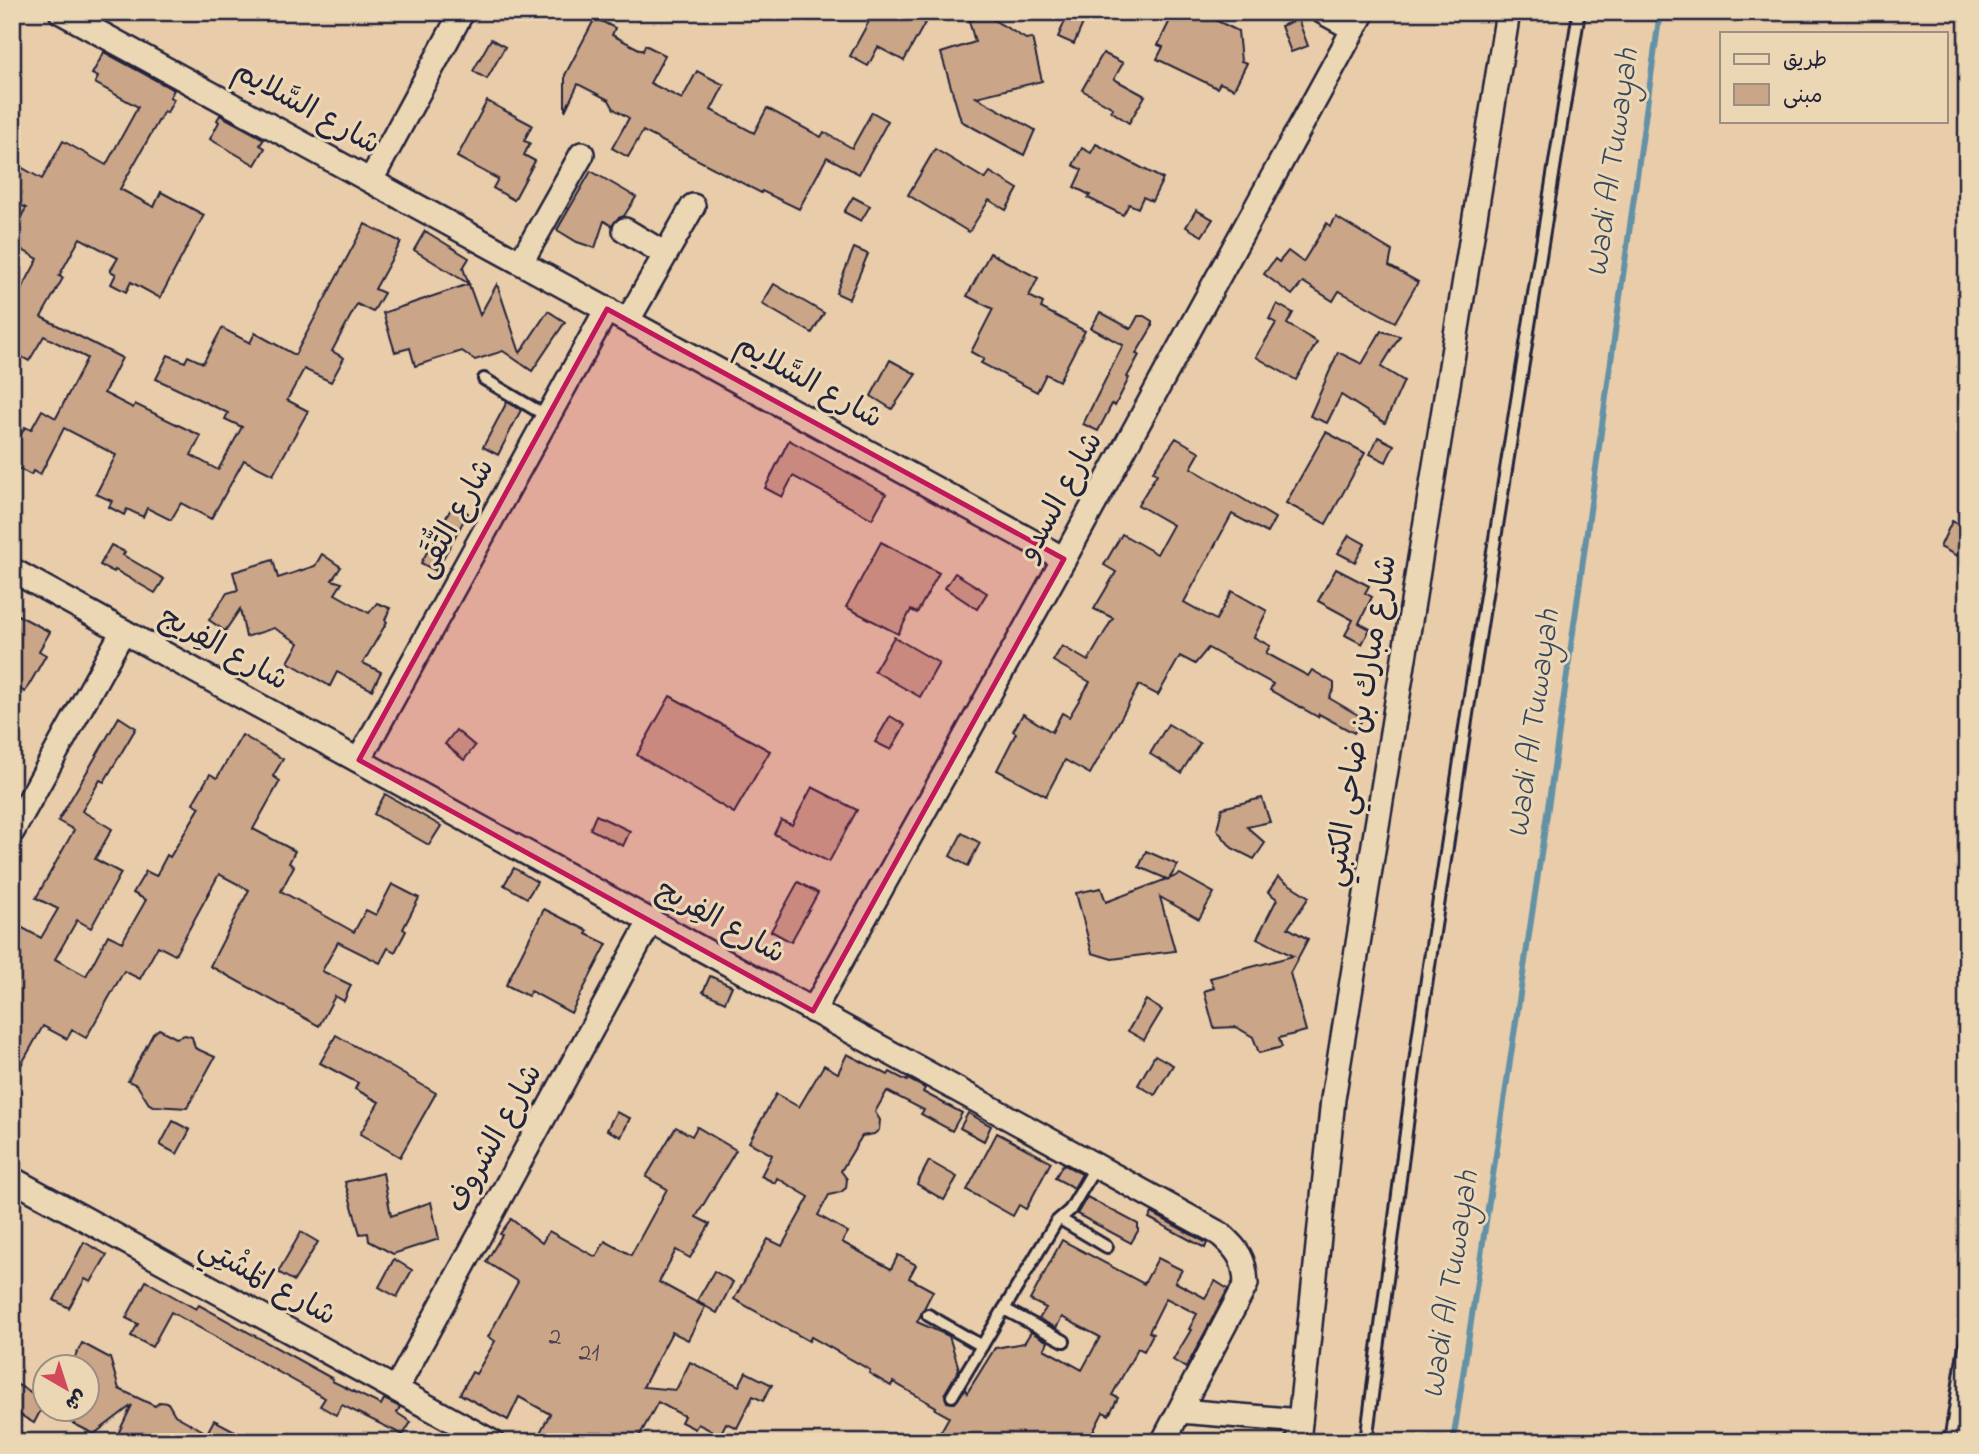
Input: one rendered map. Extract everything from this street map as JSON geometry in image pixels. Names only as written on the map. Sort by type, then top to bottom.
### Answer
[{"type":"street","name":"شارع السَّلايم","points":[[61,12],[1064,559]]},
{"type":"street","points":[[371,180],[463,12]]},
{"type":"street","points":[[1323,12],[1359,21]]},
{"type":"street","name":"شارع مبارك بن ضاحي الكتبي","points":[[1299,1431],[1333,1099],[1508,12]]},
{"type":"street","name":"شارع السدو","points":[[813,1011],[1359,21]]},
{"type":"street","points":[[521,262],[582,154]]},
{"type":"street","points":[[628,320],[693,206]]},
{"type":"street","points":[[625,230],[665,254]]},
{"type":"street","name":"شارع التُّقَى","points":[[359,760],[607,309]]},
{"type":"street","name":"شارع الفِريج","points":[[12,570],[1220,1234],[1239,1254],[1245,1267],[1245,1284],[1239,1301],[1163,1442]]},
{"type":"street","points":[[12,832],[123,631]]},
{"type":"street","name":"شارع الشروف","points":[[396,1389],[651,920]]},
{"type":"street","name":"شارع المُشْتِي","points":[[12,1179],[492,1442]]},
{"type":"street","points":[[1180,1411],[1299,1431]]},
{"type":"lane","points":[[1366,1442],[1419,1032],[1579,12]]},
{"type":"lane","points":[[484,379],[548,417]]},
{"type":"lane","points":[[952,1396],[1060,1219],[1070,1209],[1096,1166]]},
{"type":"lane","points":[[1060,1219],[1107,1247]]},
{"type":"lane","points":[[1004,1309],[1064,1341]]},
{"type":"lane","points":[[928,1315],[982,1346]]},
{"type":"lane","points":[[1950,1442],[1967,1332]]},
{"type":"highlighted area","points":[[607,309],[1064,559],[813,1011],[359,760]]},
{"type":"building","points":[[874,12],[931,12],[904,61],[878,47],[868,66],[850,56]]},
{"type":"building","points":[[1069,12],[1088,12],[1074,44],[1058,37]]},
{"type":"building","points":[[1174,12],[1199,12],[1238,31],[1241,61],[1247,63],[1234,89],[1220,83],[1217,88],[1157,59],[1163,47],[1158,45]]},
{"type":"building","points":[[990,14],[992,19],[1026,39],[1032,38],[1042,81],[976,97],[1035,130],[1024,155],[961,121],[941,53],[975,42],[969,21]]},
{"type":"building","points":[[595,18],[615,28],[612,35],[643,51],[645,45],[665,55],[650,83],[682,99],[697,71],[724,85],[711,110],[754,133],[767,108],[821,137],[824,132],[852,148],[872,112],[888,121],[859,174],[827,157],[799,209],[762,191],[761,193],[643,131],[628,157],[612,148],[629,118],[614,109],[609,100],[578,84],[565,111],[565,75]]},
{"type":"building","points":[[1298,19],[1308,46],[1291,52],[1281,26]]},
{"type":"building","points":[[491,39],[505,47],[487,79],[473,71]]},
{"type":"building","points":[[104,52],[174,90],[170,97],[174,99],[167,113],[164,111],[120,189],[154,207],[161,192],[204,215],[160,298],[131,282],[126,292],[111,284],[116,274],[110,271],[118,258],[80,238],[59,276],[63,278],[41,317],[122,358],[104,393],[133,408],[135,404],[201,436],[191,455],[218,470],[242,427],[225,419],[228,413],[156,379],[168,355],[185,362],[188,356],[203,363],[222,328],[250,343],[255,333],[295,355],[365,224],[401,242],[375,289],[384,293],[373,312],[357,304],[332,351],[344,358],[331,382],[304,369],[287,400],[308,411],[273,475],[244,460],[211,519],[181,503],[171,520],[147,508],[143,517],[127,509],[124,515],[109,507],[112,501],[96,494],[116,455],[64,428],[40,475],[33,471],[31,475],[12,465],[12,451],[25,427],[31,430],[42,410],[56,418],[87,358],[44,336],[29,361],[12,352],[12,307],[38,259],[12,244],[12,232],[26,208],[12,200],[12,162],[42,179],[63,141],[106,165],[138,107],[95,83],[98,77],[92,74]]},
{"type":"building","points":[[1103,53],[1123,63],[1114,79],[1145,96],[1129,123],[1111,111],[1113,108],[1082,90]]},
{"type":"building","points":[[487,101],[532,125],[524,141],[530,143],[524,155],[535,161],[514,200],[493,188],[498,179],[457,157]]},
{"type":"building","points":[[220,115],[264,139],[260,145],[265,148],[255,165],[210,139]]},
{"type":"building","points":[[1096,144],[1163,179],[1152,201],[1143,197],[1138,208],[1129,204],[1123,215],[1088,198],[1090,195],[1074,187],[1082,170],[1073,165],[1082,148],[1091,153]]},
{"type":"building","points":[[935,149],[985,179],[990,172],[1018,189],[1006,210],[989,200],[969,232],[908,195]]},
{"type":"building","points":[[591,171],[636,197],[624,216],[618,218],[612,226],[604,221],[595,248],[577,242],[557,230]]},
{"type":"building","points":[[853,197],[870,206],[861,221],[844,212]]},
{"type":"building","points":[[1196,210],[1213,219],[1202,236],[1186,227]]},
{"type":"building","points":[[1336,217],[1392,251],[1389,266],[1418,282],[1395,322],[1339,291],[1333,301],[1303,282],[1292,295],[1264,274],[1275,259],[1279,262],[1288,251],[1303,262],[1327,223],[1330,226]]},
{"type":"building","points":[[425,231],[469,258],[463,268],[469,284],[414,250]]},
{"type":"building","points":[[854,248],[868,254],[849,299],[836,293]]},
{"type":"building","points":[[990,253],[1038,278],[1029,296],[1043,303],[1041,308],[1085,331],[1059,381],[1046,374],[1037,392],[981,363],[984,359],[971,352],[993,309],[967,296]]},
{"type":"building","points":[[469,284],[480,315],[497,284],[520,353],[548,311],[565,322],[532,371],[503,351],[475,360],[462,351],[415,366],[410,348],[395,352],[383,313]]},
{"type":"building","points":[[774,284],[824,313],[812,333],[762,304]]},
{"type":"building","points":[[1277,304],[1293,313],[1287,324],[1317,342],[1296,380],[1256,357],[1276,323],[1269,319]]},
{"type":"building","points":[[1100,312],[1131,329],[1138,316],[1144,316],[1152,321],[1152,327],[1136,354],[1139,355],[1115,406],[1112,404],[1098,431],[1083,424],[1123,345],[1091,328]]},
{"type":"building","points":[[1381,331],[1400,336],[1381,367],[1404,381],[1385,423],[1341,395],[1327,423],[1310,416],[1338,352],[1362,364]]},
{"type":"building","points":[[890,360],[916,374],[892,409],[871,396]]},
{"type":"building","points":[[507,402],[521,410],[498,455],[483,447]]},
{"type":"building","points":[[1326,432],[1365,453],[1326,524],[1286,503]]},
{"type":"building","points":[[1378,437],[1394,445],[1386,462],[1370,454]]},
{"type":"building","points":[[1176,438],[1200,452],[1191,468],[1275,518],[1267,533],[1232,514],[1184,602],[1216,620],[1232,591],[1267,611],[1254,637],[1270,646],[1266,653],[1308,676],[1312,670],[1334,683],[1329,698],[1363,718],[1354,733],[1319,714],[1318,717],[1270,690],[1273,684],[1208,648],[1195,664],[1180,656],[1158,695],[1139,685],[1090,774],[1065,760],[1046,796],[997,770],[1023,714],[1052,732],[1062,713],[1069,717],[1090,682],[1053,661],[1062,646],[1088,661],[1113,618],[1094,609],[1116,572],[1104,565],[1122,534],[1157,554],[1173,525],[1138,505],[1157,474],[1153,471]]},
{"type":"building","points":[[789,440],[886,494],[872,519],[793,476],[782,497],[765,488]]},
{"type":"building","points":[[453,505],[468,513],[436,571],[421,563]]},
{"type":"building","points":[[1952,521],[1967,528],[1967,537],[1957,556],[1940,547]]},
{"type":"building","points":[[1349,535],[1365,544],[1355,562],[1338,553]]},
{"type":"building","points":[[881,542],[939,573],[917,613],[911,610],[898,634],[846,607]]},
{"type":"building","points":[[111,545],[164,579],[155,593],[115,570],[114,572],[100,565]]},
{"type":"building","points":[[322,554],[341,567],[332,580],[342,583],[335,594],[369,613],[377,603],[390,608],[385,620],[387,622],[363,663],[381,672],[372,690],[337,672],[330,686],[288,662],[299,643],[274,628],[246,637],[240,609],[225,631],[209,620],[227,593],[238,590],[233,572],[273,560],[278,578],[315,566]]},
{"type":"building","points":[[1336,569],[1369,586],[1365,593],[1372,597],[1359,623],[1370,629],[1362,644],[1345,635],[1353,620],[1318,601]]},
{"type":"building","points":[[955,573],[987,593],[977,609],[945,588]]},
{"type":"building","points":[[12,612],[50,632],[39,651],[46,655],[25,692],[12,685]]},
{"type":"building","points":[[894,637],[939,663],[920,697],[874,671]]},
{"type":"building","points":[[670,696],[770,751],[734,813],[637,755]]},
{"type":"building","points":[[890,716],[905,725],[891,750],[875,742]]},
{"type":"building","points":[[119,717],[136,728],[104,782],[100,780],[82,811],[112,829],[95,859],[121,873],[91,928],[77,920],[55,959],[86,976],[108,935],[122,942],[146,900],[133,893],[146,871],[156,876],[167,855],[170,857],[200,807],[193,803],[210,774],[217,778],[242,735],[283,759],[273,776],[280,781],[253,829],[295,851],[289,863],[294,866],[281,891],[354,932],[366,910],[376,915],[392,884],[419,898],[395,952],[388,948],[380,963],[338,942],[322,971],[351,985],[344,1001],[335,996],[319,1026],[210,966],[249,890],[219,874],[175,955],[158,946],[140,979],[124,971],[86,1038],[72,1030],[67,1039],[43,1026],[12,1081],[12,943],[21,927],[41,938],[58,909],[36,898],[74,830],[58,821]]},
{"type":"building","points":[[1168,724],[1200,743],[1181,773],[1150,754]]},
{"type":"building","points":[[456,730],[475,746],[464,760],[445,744]]},
{"type":"building","points":[[812,787],[857,810],[829,862],[774,834],[781,820],[792,825]]},
{"type":"building","points":[[385,794],[441,826],[429,845],[374,814]]},
{"type":"building","points":[[1262,798],[1270,822],[1247,827],[1265,843],[1254,859],[1232,848],[1217,830],[1222,808]]},
{"type":"building","points":[[596,815],[630,831],[623,846],[590,829]]},
{"type":"building","points":[[962,833],[980,843],[968,866],[950,856]]},
{"type":"building","points":[[1146,851],[1178,865],[1169,879],[1180,874],[1214,893],[1199,919],[1160,897],[1175,951],[1112,959],[1092,953],[1076,893],[1101,888],[1106,902],[1167,879],[1139,867]]},
{"type":"building","points":[[514,868],[537,882],[527,898],[504,885]]},
{"type":"building","points":[[1278,877],[1309,897],[1288,928],[1308,939],[1290,973],[1306,1031],[1279,1038],[1282,1047],[1259,1053],[1253,1037],[1236,1027],[1214,1028],[1204,991],[1214,988],[1210,978],[1293,956],[1257,938],[1277,899],[1268,892]]},
{"type":"building","points":[[798,882],[818,893],[791,942],[771,931]]},
{"type":"building","points":[[544,909],[588,931],[586,934],[607,944],[571,1013],[531,991],[528,996],[506,985]]},
{"type":"building","points":[[710,976],[732,986],[725,1002],[703,992]]},
{"type":"building","points":[[1146,1000],[1162,1010],[1144,1040],[1128,1031]]},
{"type":"building","points":[[159,1029],[176,1038],[185,1035],[192,1037],[195,1048],[215,1057],[187,1108],[149,1104],[137,1085],[128,1081],[153,1034]]},
{"type":"building","points":[[336,1035],[436,1093],[400,1157],[360,1134],[379,1102],[355,1089],[358,1083],[320,1063]]},
{"type":"building","points":[[847,1054],[888,1075],[890,1072],[907,1081],[908,1079],[925,1088],[923,1092],[962,1113],[952,1131],[921,1114],[924,1110],[887,1091],[875,1112],[880,1120],[879,1130],[874,1134],[862,1136],[841,1171],[847,1179],[846,1188],[829,1195],[818,1215],[848,1232],[842,1242],[891,1269],[898,1255],[916,1265],[909,1278],[933,1291],[917,1322],[949,1336],[959,1369],[945,1393],[947,1402],[955,1403],[965,1389],[967,1393],[995,1348],[1024,1343],[1031,1332],[1048,1342],[1044,1349],[1082,1370],[1100,1337],[1062,1317],[1056,1328],[1039,1319],[1046,1308],[1030,1300],[1062,1240],[1144,1284],[1158,1258],[1182,1270],[1175,1282],[1205,1298],[1215,1281],[1228,1289],[1186,1368],[1173,1360],[1197,1314],[1166,1298],[1149,1332],[1153,1334],[1144,1351],[1138,1348],[1112,1395],[1118,1398],[1109,1415],[1103,1412],[1088,1442],[935,1442],[949,1417],[935,1409],[936,1407],[893,1382],[891,1386],[869,1373],[870,1370],[811,1337],[809,1341],[734,1299],[768,1239],[782,1246],[809,1197],[777,1178],[775,1183],[761,1176],[772,1155],[749,1142],[776,1094],[799,1107],[824,1065],[838,1073]]},
{"type":"building","points":[[1155,1055],[1173,1065],[1155,1095],[1138,1085]]},
{"type":"building","points":[[616,1112],[630,1118],[621,1137],[607,1130]]},
{"type":"building","points":[[968,1113],[991,1126],[984,1141],[960,1128]]},
{"type":"building","points":[[173,1121],[190,1130],[177,1154],[160,1145]]},
{"type":"building","points":[[676,1127],[692,1136],[697,1127],[736,1150],[696,1217],[710,1224],[690,1258],[676,1250],[659,1282],[705,1307],[688,1340],[672,1332],[643,1387],[676,1390],[690,1362],[739,1386],[746,1372],[772,1385],[763,1401],[753,1396],[737,1428],[726,1423],[720,1435],[698,1424],[695,1429],[681,1422],[684,1416],[658,1402],[636,1442],[535,1442],[550,1414],[519,1397],[508,1420],[460,1394],[472,1372],[476,1374],[495,1341],[488,1337],[518,1282],[486,1262],[511,1219],[542,1243],[549,1231],[596,1257],[605,1241],[631,1255],[667,1189],[646,1177]]},
{"type":"building","points":[[997,1133],[1051,1162],[1026,1209],[1019,1205],[1013,1216],[967,1190]]},
{"type":"building","points":[[929,1161],[957,1177],[944,1200],[917,1184]]},
{"type":"building","points":[[1063,1164],[1082,1174],[1074,1188],[1055,1178]]},
{"type":"building","points":[[383,1173],[391,1216],[431,1202],[439,1239],[393,1254],[369,1241],[368,1233],[360,1234],[345,1182]]},
{"type":"building","points":[[1087,1197],[1138,1224],[1138,1231],[1131,1243],[1077,1214]]},
{"type":"building","points":[[1152,1213],[1207,1243],[1205,1248],[1149,1218]]},
{"type":"building","points":[[301,1232],[318,1242],[294,1281],[278,1272]]},
{"type":"building","points":[[84,1242],[107,1255],[91,1282],[85,1279],[69,1308],[54,1300]]},
{"type":"building","points":[[394,1259],[412,1270],[397,1297],[379,1287]]},
{"type":"building","points":[[714,1271],[733,1282],[717,1313],[697,1301]]},
{"type":"building","points":[[146,1281],[196,1309],[199,1305],[333,1379],[332,1381],[381,1405],[384,1399],[400,1407],[397,1413],[411,1422],[403,1435],[342,1405],[336,1415],[320,1406],[325,1398],[171,1312],[152,1347],[131,1336],[138,1324],[126,1318]]},
{"type":"building","points":[[82,1343],[99,1352],[78,1352]]},
{"type":"building","points":[[102,1354],[110,1358],[119,1389],[155,1406],[160,1402],[168,1403],[175,1415],[207,1433],[214,1420],[256,1442],[114,1442],[132,1405],[94,1434],[70,1422],[102,1422]]},
{"type":"building","points":[[12,1382],[32,1393],[32,1422],[12,1410]]},
{"type":"waterway","name":"Wadi Al Tuwayah","points":[[1453,1442],[1554,767],[1660,12]]}]
